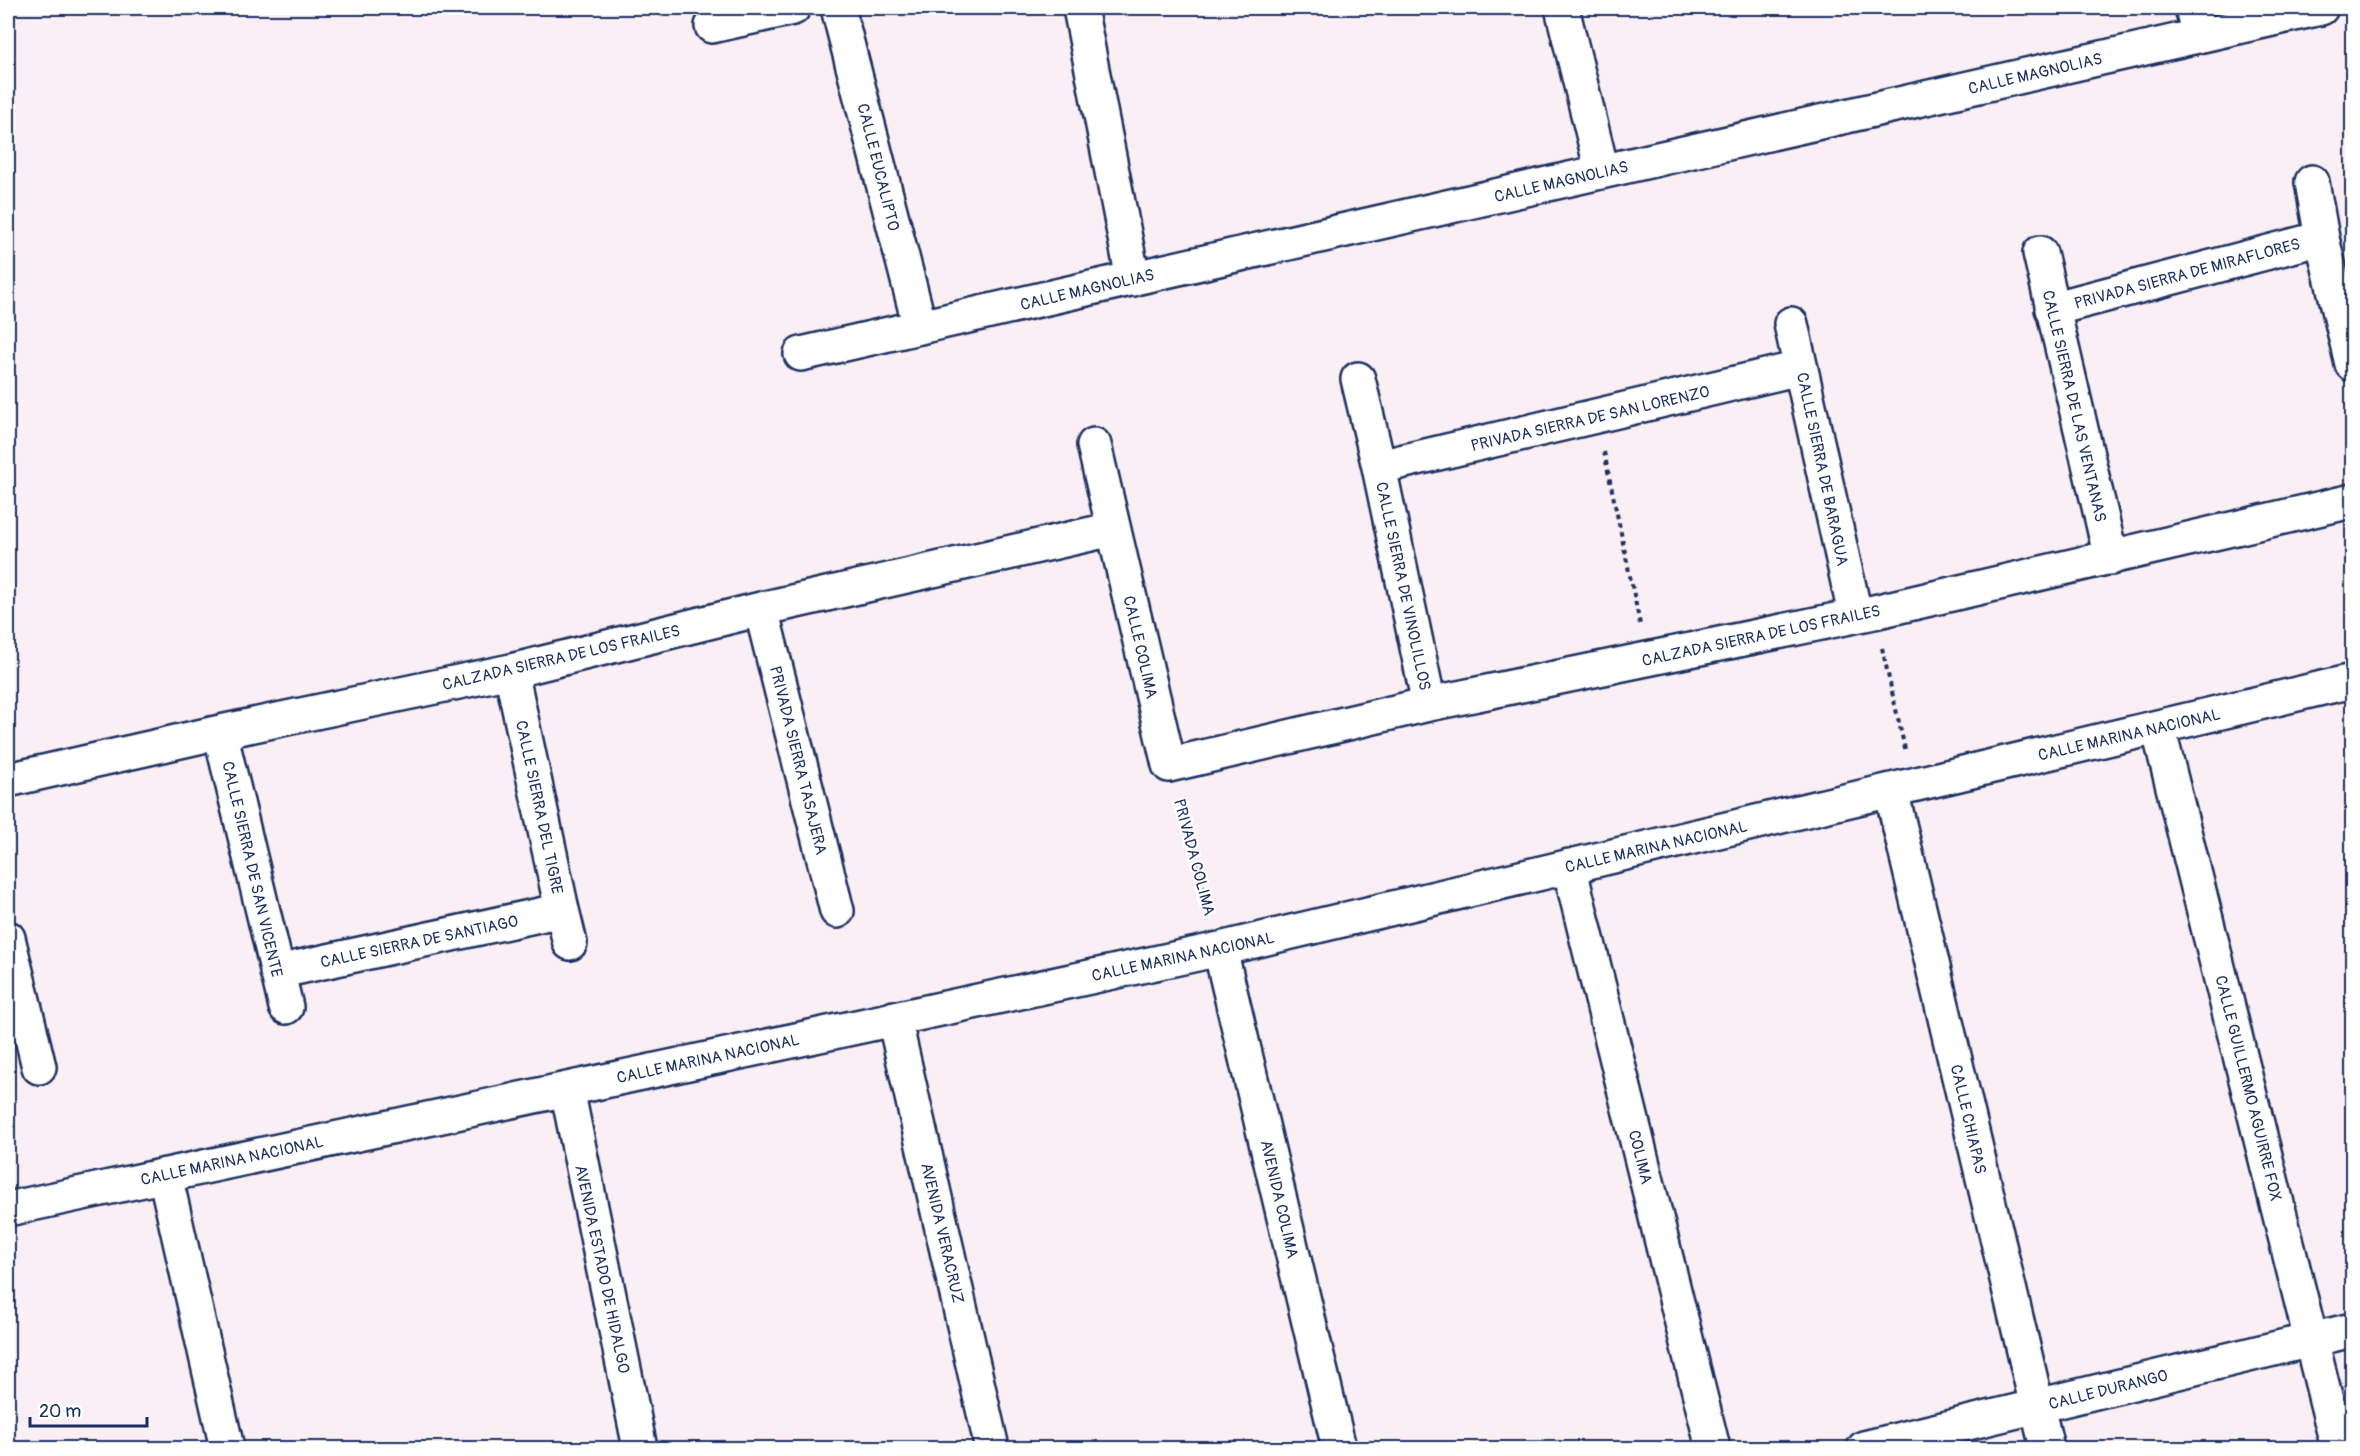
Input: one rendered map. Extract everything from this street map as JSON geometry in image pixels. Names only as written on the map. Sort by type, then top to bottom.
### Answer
[{"type":"street","points":[[712,26],[793,8]]},
{"type":"street","name":"CALLE EUCALIPTO","points":[[838,8],[920,327]]},
{"type":"street","points":[[1080,8],[1133,279]]},
{"type":"street","points":[[1562,8],[1602,171]]},
{"type":"street","name":"CALLE MAGNOLIAS","points":[[801,354],[1602,171],[2196,21],[2321,8]]},
{"type":"street","points":[[2312,182],[2322,238],[2352,364]]},
{"type":"street","name":"PRIVADA SIERRA DE MIRAFLORES","points":[[2052,309],[2322,238]]},
{"type":"street","name":"CALLE SIERRA DE LAS VENTANAS","points":[[2040,253],[2111,558]]},
{"type":"street","name":"CALLE SIERRA DE BARAGUA","points":[[1791,324],[1800,368],[1864,613]]},
{"type":"street","name":"PRIVADA SIERRA DE SAN LORENZO","points":[[1379,467],[1800,368]]},
{"type":"street","name":"CALLE SIERRA DE VINOLILLOS","points":[[1358,379],[1429,704]]},
{"type":"street","points":[[1094,445],[1113,529]]},
{"type":"street","name":"CALZADA SIERRA DE LOS FRAILES","points":[[1169,765],[1429,704],[1864,613],[2111,558],[2352,501]]},
{"type":"street","name":"CALZADA SIERRA DE LOS FRAILES","points":[[8,780],[220,732],[511,671],[761,609],[1113,529]]},
{"type":"street","name":"CALLE COLIMA","points":[[1113,529],[1169,765]]},
{"type":"street","name":"PRIVADA SIERRA TASAJERA","points":[[761,609],[837,911]]},
{"type":"street","name":"CALLE SIERRA DEL TIGRE","points":[[511,671],[570,943]]},
{"type":"street","name":"CALLE MARINA NACIONAL","points":[[8,1209],[1220,949],[2352,681]]},
{"type":"street","name":"CALLE GUILLERMO AGUIRRE FOX","points":[[2158,727],[2313,1340],[2338,1449]]},
{"type":"street","name":"CALLE SIERRA DE SAN VICENTE","points":[[220,732],[286,1007]]},
{"type":"street","name":"CALLE CHIAPAS","points":[[1902,787],[2047,1449]]},
{"type":"street","name":"COLIMA","points":[[1569,866],[1713,1449]]},
{"type":"street","name":"CALLE SIERRA DE SANTIAGO","points":[[277,972],[562,910]]},
{"type":"street","points":[[8,938],[26,1049]]},
{"type":"street","name":"AVENIDA COLIMA","points":[[1220,949],[1339,1449]]},
{"type":"street","name":"AVENIDA VERACRUZ","points":[[894,1018],[992,1449]]},
{"type":"street","name":"AVENIDA ESTADO DE HIDALGO","points":[[567,1089],[640,1449]]},
{"type":"street","points":[[165,1175],[227,1449]]},
{"type":"street","name":"CALLE DURANGO","points":[[1864,1449],[2352,1330]]},
{"type":"path","points":[[1596,416],[1648,659]]},
{"type":"path","points":[[1864,613],[1902,787]]},
{"type":"path","name":"PRIVADA COLIMA","points":[[1169,765],[1220,949]]}]
